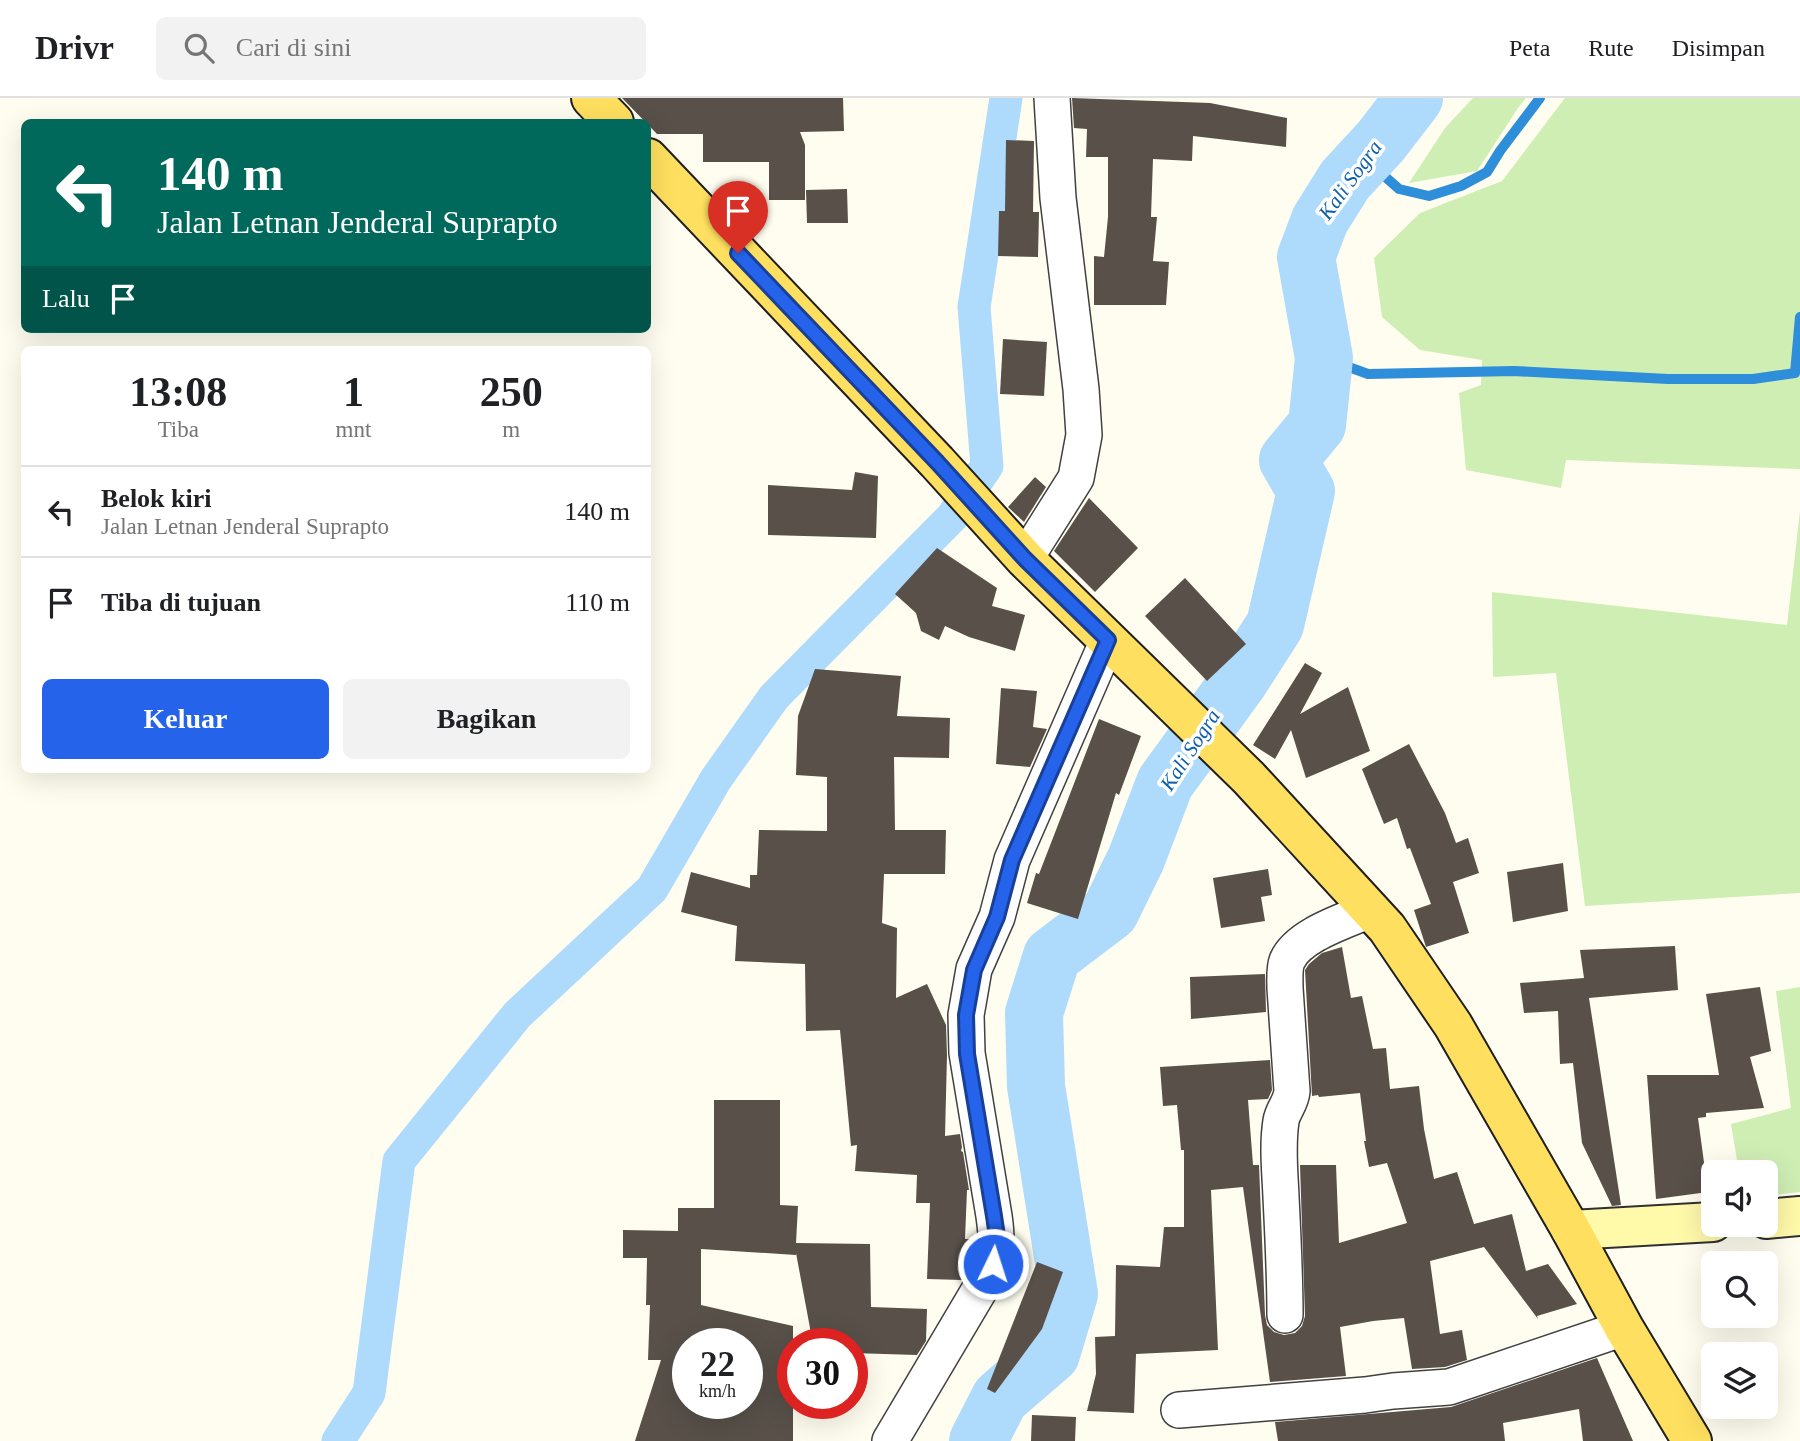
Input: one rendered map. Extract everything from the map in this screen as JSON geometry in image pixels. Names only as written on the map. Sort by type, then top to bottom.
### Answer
[{"type":"main road","points":[[591,98],[611,119]]},
{"type":"main road","points":[[651,161],[937,462],[1025,559],[1249,778],[1387,928],[1453,1026],[1571,1230],[1624,1328],[1692,1441]]},
{"type":"street","points":[[1025,559],[1076,478],[1084,435],[1058,198],[1052,98]]},
{"type":"street","points":[[890,1441],[993,1264],[998,1243],[967,1054],[966,1015],[974,970],[997,917],[1012,860],[1108,640]]},
{"type":"street","points":[[1285,1315],[1279,1163],[1281,1121],[1290,1104],[1292,1091],[1285,988],[1287,962],[1294,949],[1317,933],[1370,910]]},
{"type":"street","points":[[1778,1218],[1800,1216]]},
{"type":"street","points":[[1571,1230],[1701,1223]]},
{"type":"street","points":[[1179,1410],[1449,1387],[1624,1328]]},
{"type":"green space","points":[[1473,98],[1526,98],[1477,171],[1409,183],[1445,128]]},
{"type":"green space","points":[[1565,98],[1800,98],[1800,469],[1566,460],[1561,488],[1466,470],[1459,393],[1481,385],[1482,360],[1420,350],[1382,317],[1374,258],[1420,213],[1502,181]]},
{"type":"green space","points":[[1800,511],[1800,893],[1585,906],[1556,673],[1493,677],[1492,592],[1787,625]]},
{"type":"green space","points":[[1800,987],[1800,1192],[1778,1195],[1778,1160],[1737,1160],[1731,1124],[1791,1108],[1776,991]]},
{"type":"building","points":[[622,98],[843,98],[844,131],[800,132],[805,145],[805,200],[769,200],[769,162],[703,162],[703,134],[657,134],[651,128],[651,119],[642,119]]},
{"type":"building","points":[[1072,98],[1210,103],[1287,118],[1286,147],[1193,136],[1192,161],[1153,159],[1151,217],[1157,217],[1153,261],[1169,262],[1166,305],[1094,305],[1094,256],[1104,257],[1108,217],[1108,157],[1086,157],[1087,129],[1074,128]]},
{"type":"building","points":[[1006,140],[1034,141],[1033,212],[1039,212],[1038,257],[998,256],[999,211],[1005,211]]},
{"type":"building","points":[[847,189],[848,223],[807,223],[806,190]]},
{"type":"building","points":[[1003,339],[1047,342],[1044,396],[1000,394]]},
{"type":"building","points":[[855,472],[878,476],[876,538],[768,535],[768,485],[852,490]]},
{"type":"building","points":[[1035,477],[1046,487],[1024,522],[1008,507]]},
{"type":"building","points":[[1089,498],[1138,548],[1095,592],[1054,551]]},
{"type":"building","points":[[937,548],[997,588],[992,606],[1025,615],[1015,651],[969,637],[945,626],[939,640],[921,631],[916,613],[895,594]]},
{"type":"building","points":[[1185,578],[1246,644],[1207,681],[1145,616]]},
{"type":"building","points":[[1305,663],[1322,673],[1300,714],[1348,687],[1370,751],[1306,778],[1291,730],[1275,759],[1253,745]]},
{"type":"building","points":[[815,669],[901,676],[897,716],[950,718],[949,758],[894,757],[895,830],[946,830],[945,874],[884,874],[882,923],[897,928],[896,998],[927,984],[946,1025],[945,1136],[960,1134],[969,1190],[965,1239],[976,1239],[974,1255],[962,1280],[927,1279],[930,1203],[916,1203],[917,1175],[855,1171],[857,1145],[851,1146],[840,1030],[806,1031],[805,964],[735,961],[737,926],[681,912],[691,872],[750,888],[750,875],[757,875],[759,830],[827,831],[827,777],[796,775],[798,716]]},
{"type":"building","points":[[1001,688],[1037,691],[1033,727],[1047,729],[1030,767],[996,764]]},
{"type":"building","points":[[1099,719],[1141,736],[1119,795],[1116,793],[1078,919],[1027,903],[1036,873],[1039,874]]},
{"type":"building","points":[[1409,744],[1445,813],[1456,843],[1468,838],[1479,873],[1453,882],[1469,933],[1426,947],[1414,910],[1431,904],[1397,818],[1384,824],[1362,769]]},
{"type":"building","points":[[1563,863],[1568,911],[1513,922],[1507,872]]},
{"type":"building","points":[[1268,869],[1272,895],[1261,897],[1265,921],[1221,928],[1213,878]]},
{"type":"building","points":[[1675,946],[1678,990],[1589,998],[1621,1205],[1612,1206],[1582,1143],[1573,1063],[1560,1064],[1558,1011],[1524,1013],[1520,983],[1584,978],[1580,950]]},
{"type":"building","points":[[1342,947],[1351,998],[1362,996],[1373,1049],[1386,1048],[1390,1089],[1419,1086],[1434,1179],[1457,1172],[1474,1224],[1512,1214],[1526,1271],[1548,1264],[1577,1304],[1537,1316],[1538,1319],[1484,1247],[1430,1261],[1440,1334],[1462,1330],[1467,1360],[1445,1367],[1412,1369],[1404,1318],[1373,1321],[1340,1327],[1346,1376],[1270,1382],[1243,1187],[1211,1190],[1218,1350],[1136,1354],[1134,1413],[1087,1411],[1096,1374],[1095,1337],[1115,1336],[1116,1265],[1160,1267],[1164,1227],[1184,1227],[1184,1150],[1181,1150],[1177,1105],[1163,1106],[1160,1067],[1270,1060],[1272,1090],[1268,1099],[1248,1100],[1253,1165],[1259,1165],[1265,1315],[1267,1325],[1274,1332],[1284,1335],[1295,1333],[1302,1326],[1305,1316],[1300,1165],[1336,1165],[1339,1243],[1407,1223],[1387,1163],[1369,1167],[1360,1093],[1312,1096],[1305,970],[1322,953]]},
{"type":"building","points":[[1265,974],[1266,1012],[1191,1019],[1190,977]]},
{"type":"building","points":[[1760,987],[1771,1051],[1750,1057],[1764,1108],[1706,1113],[1706,1117],[1698,1118],[1704,1160],[1701,1160],[1701,1193],[1656,1199],[1647,1075],[1719,1075],[1706,994]]},
{"type":"building","points":[[714,1100],[780,1100],[780,1205],[798,1206],[796,1243],[870,1244],[871,1307],[927,1309],[926,1341],[917,1355],[868,1353],[868,1328],[810,1328],[796,1253],[701,1249],[701,1305],[793,1326],[777,1328],[777,1419],[793,1419],[793,1441],[635,1441],[661,1360],[648,1360],[650,1305],[646,1305],[647,1258],[623,1258],[623,1230],[678,1231],[678,1208],[714,1208]]},
{"type":"building","points":[[1037,1262],[1063,1272],[1042,1329],[995,1393],[987,1389]]},
{"type":"building","points":[[1597,1358],[1633,1441],[1583,1441],[1579,1409],[1503,1423],[1505,1441],[1278,1441],[1275,1422],[1451,1407]]},
{"type":"building","points":[[1032,1415],[1076,1417],[1075,1441],[1031,1441]]},
{"type":"waterway","points":[[338,1441],[369,1393],[399,1161],[517,1015],[652,889],[716,779],[774,697],[952,517],[987,466],[974,307],[1006,98]]},
{"type":"waterway","name":"Kali Sogra","points":[[978,1441],[1000,1398],[1051,1354],[1069,1294],[1036,1086],[1034,1013],[1052,956],[1110,912],[1136,859],[1165,783],[1239,681],[1275,625],[1306,491],[1288,460],[1317,425],[1324,358],[1306,257],[1320,220],[1345,180],[1381,141],[1414,98]]},
{"type":"waterway","points":[[1365,159],[1399,189],[1429,196],[1461,186],[1487,172],[1540,98]]},
{"type":"waterway","points":[[1324,358],[1368,374],[1514,371],[1668,379],[1753,379],[1795,373],[1800,317]]},
{"type":"route","points":[[738,253],[937,462],[1025,559],[1108,640],[1012,860],[997,917],[974,970],[966,1015],[967,1054],[998,1243],[993,1264]]}]
